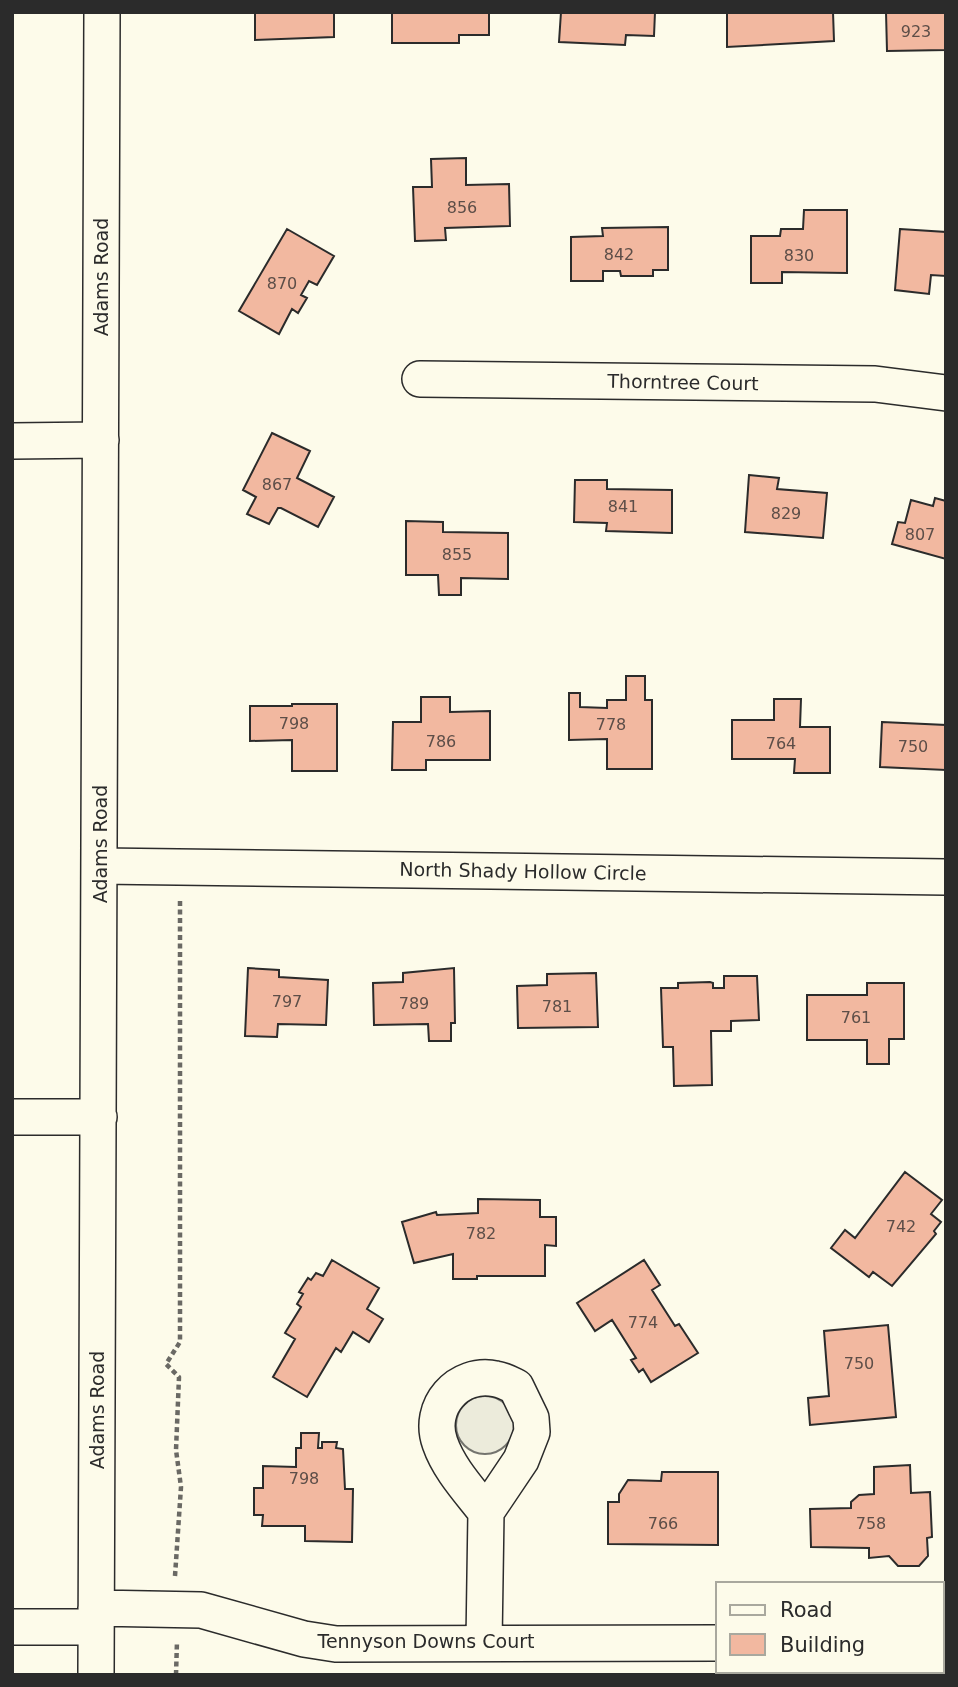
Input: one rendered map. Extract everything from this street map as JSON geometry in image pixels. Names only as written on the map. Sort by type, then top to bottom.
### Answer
[{"type":"street","name":"Adams Road","points":[[96,1675],[102,12]]},
{"type":"street","name":"Thorntree Court","points":[[420,379],[875,384],[946,393]]},
{"type":"street","points":[[12,442],[101,440]]},
{"type":"street","name":"North Shady Hollow Circle","points":[[100,866],[946,877]]},
{"type":"street","points":[[12,1117],[99,1117]]},
{"type":"street","points":[[485,1512],[485,1642]]},
{"type":"street","name":"Tennyson Downs Court","points":[[12,1627],[201,1610],[304,1639],[336,1644],[716,1643]]},
{"type":"path","points":[[176,1584],[174,1565],[181,1487],[177,1450],[179,1377],[166,1364],[180,1342],[180,891]]},
{"type":"path","points":[[176,1675],[178,1636]]},
{"type":"shaded area","points":[[485,1396],[496,1398],[509,1409],[514,1425],[512,1436],[501,1449],[485,1454],[474,1452],[461,1441],[456,1425],[458,1414],[469,1401]]},
{"type":"building","points":[[255,12],[334,12],[334,37],[255,40]]},
{"type":"building","points":[[392,12],[489,12],[489,35],[459,35],[459,43],[392,43]]},
{"type":"building","points":[[561,12],[655,12],[654,36],[626,35],[625,45],[559,42]]},
{"type":"building","points":[[727,12],[833,12],[834,41],[727,47]]},
{"type":"building","points":[[886,12],[946,12],[946,50],[887,51]]},
{"type":"building","points":[[466,158],[466,185],[509,184],[510,226],[445,228],[446,240],[415,241],[413,187],[432,187],[431,159]]},
{"type":"building","points":[[804,210],[847,210],[847,273],[782,272],[782,283],[751,283],[751,236],[780,236],[781,229],[803,229]]},
{"type":"building","points":[[668,227],[668,270],[653,270],[653,276],[621,276],[620,271],[603,271],[603,281],[571,281],[571,237],[603,236],[602,228]]},
{"type":"building","points":[[287,229],[334,256],[317,285],[309,281],[301,295],[307,298],[298,313],[292,309],[279,334],[239,311]]},
{"type":"building","points":[[900,229],[946,232],[946,276],[931,275],[929,294],[895,290]]},
{"type":"building","points":[[272,433],[310,451],[297,478],[334,497],[318,527],[281,508],[278,508],[269,524],[247,514],[256,497],[243,490]]},
{"type":"building","points":[[749,475],[779,478],[777,489],[827,493],[823,538],[745,532]]},
{"type":"building","points":[[575,480],[607,480],[607,489],[672,490],[672,533],[606,531],[607,523],[574,522]]},
{"type":"building","points":[[935,498],[946,501],[946,559],[892,544],[898,522],[905,523],[911,500],[933,506]]},
{"type":"building","points":[[406,521],[443,522],[443,532],[508,533],[508,579],[461,578],[461,595],[439,595],[438,575],[406,575]]},
{"type":"building","points":[[626,676],[645,676],[645,700],[652,700],[652,769],[607,769],[607,739],[569,740],[569,693],[580,693],[580,707],[607,708],[607,700],[626,700]]},
{"type":"building","points":[[421,697],[450,697],[450,712],[490,711],[490,760],[426,760],[426,770],[392,770],[393,722],[421,722]]},
{"type":"building","points":[[774,699],[801,699],[800,727],[830,727],[830,773],[794,773],[795,759],[732,759],[732,720],[774,720]]},
{"type":"building","points":[[337,704],[337,771],[292,771],[292,740],[250,741],[250,706]]},
{"type":"building","points":[[882,722],[946,725],[946,770],[880,767]]},
{"type":"building","points":[[248,968],[279,970],[279,977],[328,980],[326,1025],[278,1024],[277,1037],[245,1036]]},
{"type":"building","points":[[454,968],[455,1023],[451,1023],[451,1041],[429,1041],[428,1024],[374,1025],[373,983],[403,982],[403,973]]},
{"type":"building","points":[[596,973],[598,1027],[518,1028],[517,986],[547,985],[547,974]]},
{"type":"building","points":[[724,976],[757,976],[759,1020],[731,1021],[731,1031],[711,1031],[712,1085],[674,1086],[673,1047],[663,1047],[661,988],[678,988],[678,983],[710,982],[713,983],[713,988],[724,988]]},
{"type":"building","points":[[867,983],[904,983],[904,1039],[889,1039],[889,1064],[867,1064],[867,1040],[807,1040],[807,995],[867,995]]},
{"type":"building","points":[[905,1172],[942,1200],[931,1214],[941,1222],[934,1231],[936,1234],[892,1286],[873,1272],[869,1277],[831,1248],[845,1230],[855,1238]]},
{"type":"building","points":[[478,1199],[540,1200],[540,1217],[556,1217],[556,1246],[545,1245],[545,1276],[477,1276],[477,1279],[453,1279],[453,1254],[414,1263],[402,1222],[436,1212],[437,1215],[478,1213]]},
{"type":"building","points":[[332,1260],[379,1288],[367,1309],[383,1319],[369,1342],[353,1332],[341,1352],[336,1348],[307,1397],[273,1377],[295,1339],[285,1333],[301,1307],[297,1304],[303,1294],[299,1292],[308,1278],[311,1280],[316,1273],[323,1276]]},
{"type":"building","points":[[644,1260],[660,1285],[652,1290],[675,1326],[679,1324],[698,1353],[651,1382],[643,1369],[639,1372],[631,1360],[636,1358],[612,1320],[595,1331],[577,1303]]},
{"type":"building","points":[[888,1325],[896,1417],[810,1425],[808,1398],[829,1396],[824,1331]]},
{"type":"building","points":[[301,1433],[319,1433],[318,1448],[322,1448],[322,1442],[337,1442],[336,1448],[343,1449],[345,1489],[353,1489],[352,1542],[305,1541],[305,1526],[262,1526],[263,1515],[254,1515],[254,1488],[263,1488],[263,1466],[296,1467],[296,1448],[301,1448]]},
{"type":"building","points":[[910,1465],[911,1493],[930,1492],[932,1537],[927,1538],[928,1556],[919,1566],[898,1566],[889,1556],[869,1558],[869,1548],[811,1547],[810,1509],[851,1508],[851,1502],[859,1495],[874,1494],[874,1467]]},
{"type":"building","points":[[662,1472],[718,1472],[718,1545],[608,1544],[608,1502],[619,1502],[619,1494],[628,1480],[661,1481]]},
{"type":"fence","points":[[12,1190],[12,1202]]}]
